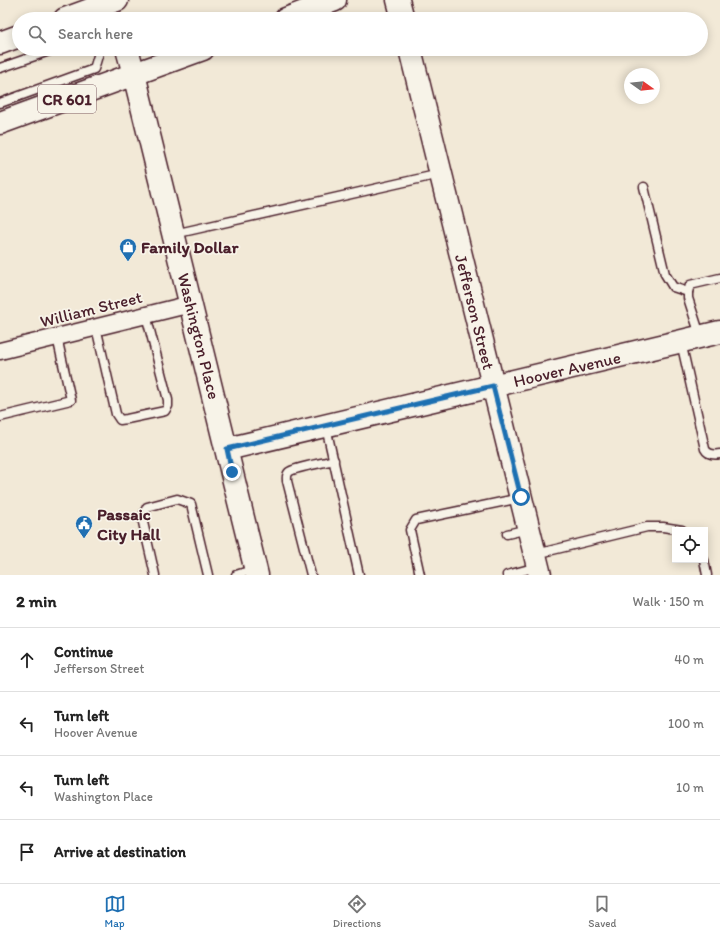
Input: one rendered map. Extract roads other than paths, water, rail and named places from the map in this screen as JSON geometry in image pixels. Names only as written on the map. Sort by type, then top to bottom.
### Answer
[{"type":"main road","points":[[84,12],[116,0],[119,12]]},
{"type":"main road","points":[[304,12],[335,0]]},
{"type":"main road","points":[[398,0],[401,12]]},
{"type":"main road","points":[[0,43],[12,39]]},
{"type":"main road","name":"Washington Place","points":[[129,56],[227,449],[250,573]]},
{"type":"main road","name":"CR 601","points":[[0,124],[76,85],[134,74],[184,56]]},
{"type":"main road","name":"Jefferson Street","points":[[412,56],[538,565]]},
{"type":"main road","name":"Hoover Avenue","points":[[227,449],[701,337]]},
{"type":"street","name":"William Street","points":[[0,351],[191,304]]},
{"type":"lane","points":[[0,68],[34,56]]},
{"type":"lane","points":[[0,103],[76,85],[94,69],[98,56]]},
{"type":"lane","points":[[173,234],[441,174]]},
{"type":"lane","points":[[644,187],[665,274],[673,287],[688,292]]},
{"type":"lane","points":[[720,278],[690,285],[688,292],[688,298],[701,337],[705,449],[706,452],[711,454],[720,454]]},
{"type":"lane","points":[[96,327],[116,414],[120,420],[165,411],[168,406],[168,400],[146,315]]},
{"type":"lane","points":[[0,418],[71,400],[58,337]]},
{"type":"lane","points":[[326,426],[359,575]]},
{"type":"lane","points":[[312,575],[287,481],[287,476],[289,472],[334,460]]},
{"type":"lane","points":[[420,575],[410,530],[416,520],[521,497]]},
{"type":"lane","points":[[156,575],[142,518],[147,507],[177,499],[191,504],[208,575]]},
{"type":"lane","points":[[507,575],[647,527],[672,528]]},
{"type":"lane","points":[[507,534],[529,529]]},
{"type":"lane","points":[[705,563],[707,575]]},
{"type":"place","name":"Family Dollar","points":[[128,262]]},
{"type":"place","name":"Passaic City Hall","points":[[84,539]]}]
